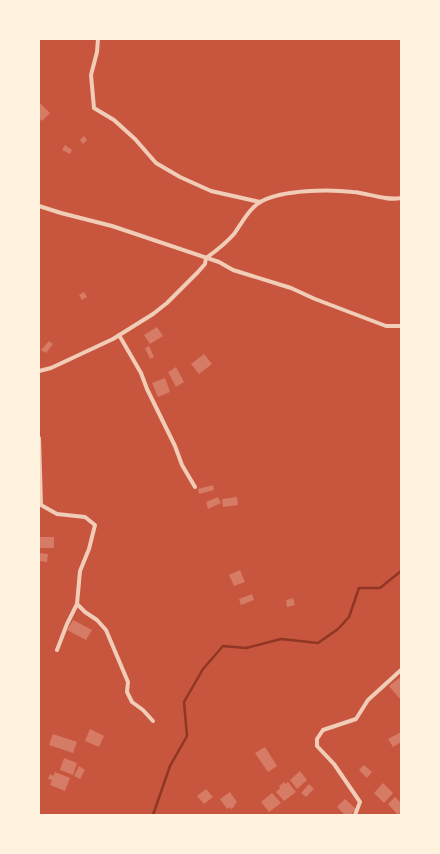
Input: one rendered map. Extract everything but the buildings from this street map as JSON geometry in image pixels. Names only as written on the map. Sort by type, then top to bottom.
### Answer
[{"type":"street","points":[[98,39],[97,52],[91,75],[94,108],[114,120],[125,129],[136,139],[156,163],[180,177],[211,191],[260,202]]},
{"type":"street","points":[[39,371],[51,368],[119,335],[153,314],[167,303],[198,272],[204,264],[206,258],[220,248],[233,235],[251,210],[260,202],[287,193],[327,191],[352,192],[392,199],[401,198]]},
{"type":"street","points":[[39,206],[112,226],[219,262],[233,270],[291,288],[315,299],[386,326],[401,326]]},
{"type":"street","points":[[119,335],[141,373],[147,389],[175,446],[182,465],[195,487]]},
{"type":"street","points":[[39,438],[41,505],[57,514],[85,517],[95,525],[89,549],[80,571],[77,604],[57,650]]},
{"type":"street","points":[[77,604],[85,612],[97,620],[106,630],[128,682],[127,692],[132,702],[143,710],[153,721]]},
{"type":"street","points":[[354,815],[360,802],[334,764],[317,746],[317,739],[323,730],[356,719],[368,700],[401,670]]},
{"type":"waterway","points":[[153,815],[170,766],[187,736],[184,702],[203,669],[223,646],[246,648],[281,639],[318,643],[338,629],[349,617],[359,588],[380,588],[401,571]]}]
